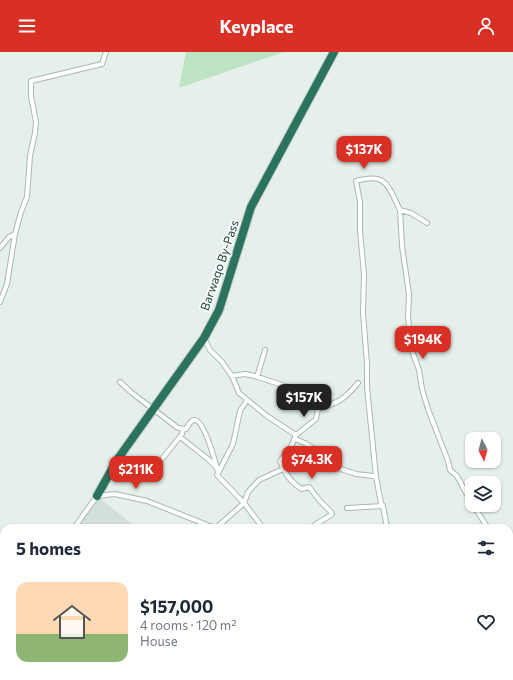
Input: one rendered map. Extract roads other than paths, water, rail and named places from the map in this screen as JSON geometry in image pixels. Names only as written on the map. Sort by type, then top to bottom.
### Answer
[{"type":"highway","name":"Barwaqo By-Pass","points":[[97,496],[116,460],[204,338],[219,310],[251,207],[334,52]]},
{"type":"street","points":[[0,301],[7,284],[15,234],[27,197],[30,156],[36,122],[31,96],[31,81],[102,64],[106,52]]},
{"type":"street","points":[[386,524],[384,506],[381,503],[376,477],[367,387],[367,364],[363,313],[364,274],[360,231],[360,202],[356,181],[367,177],[374,177],[387,184],[400,210],[402,246],[409,294],[408,317],[411,348],[419,370],[428,409],[443,447],[450,470],[457,476],[465,491]]},
{"type":"street","points":[[400,210],[412,213],[427,223]]},
{"type":"street","points":[[0,248],[9,237],[15,234]]},
{"type":"street","points":[[204,338],[210,350],[222,362],[232,376],[239,393],[267,416],[326,458],[332,466],[356,474],[376,477]]},
{"type":"street","points":[[257,377],[265,350]]},
{"type":"street","points":[[232,376],[245,374],[293,389],[309,400],[318,409]]},
{"type":"street","points":[[120,382],[153,409],[178,428],[183,430]]},
{"type":"street","points":[[318,409],[344,399],[358,383]]},
{"type":"street","points":[[218,471],[234,444],[240,411],[248,400]]},
{"type":"street","points":[[316,524],[331,515],[331,512],[309,487],[302,489],[297,486],[283,469],[280,461],[287,454],[296,437],[316,419],[318,409]]},
{"type":"street","points":[[158,464],[190,422],[197,420],[206,433],[218,471],[217,476],[244,503],[260,524]]},
{"type":"street","points":[[180,437],[208,459],[218,471]]},
{"type":"street","points":[[220,524],[244,503],[248,492],[259,480],[283,469],[326,458]]},
{"type":"street","points":[[77,524],[97,496],[115,494],[147,501],[205,524]]},
{"type":"street","points":[[347,508],[384,506]]},
{"type":"street","points":[[477,512],[485,524]]}]
